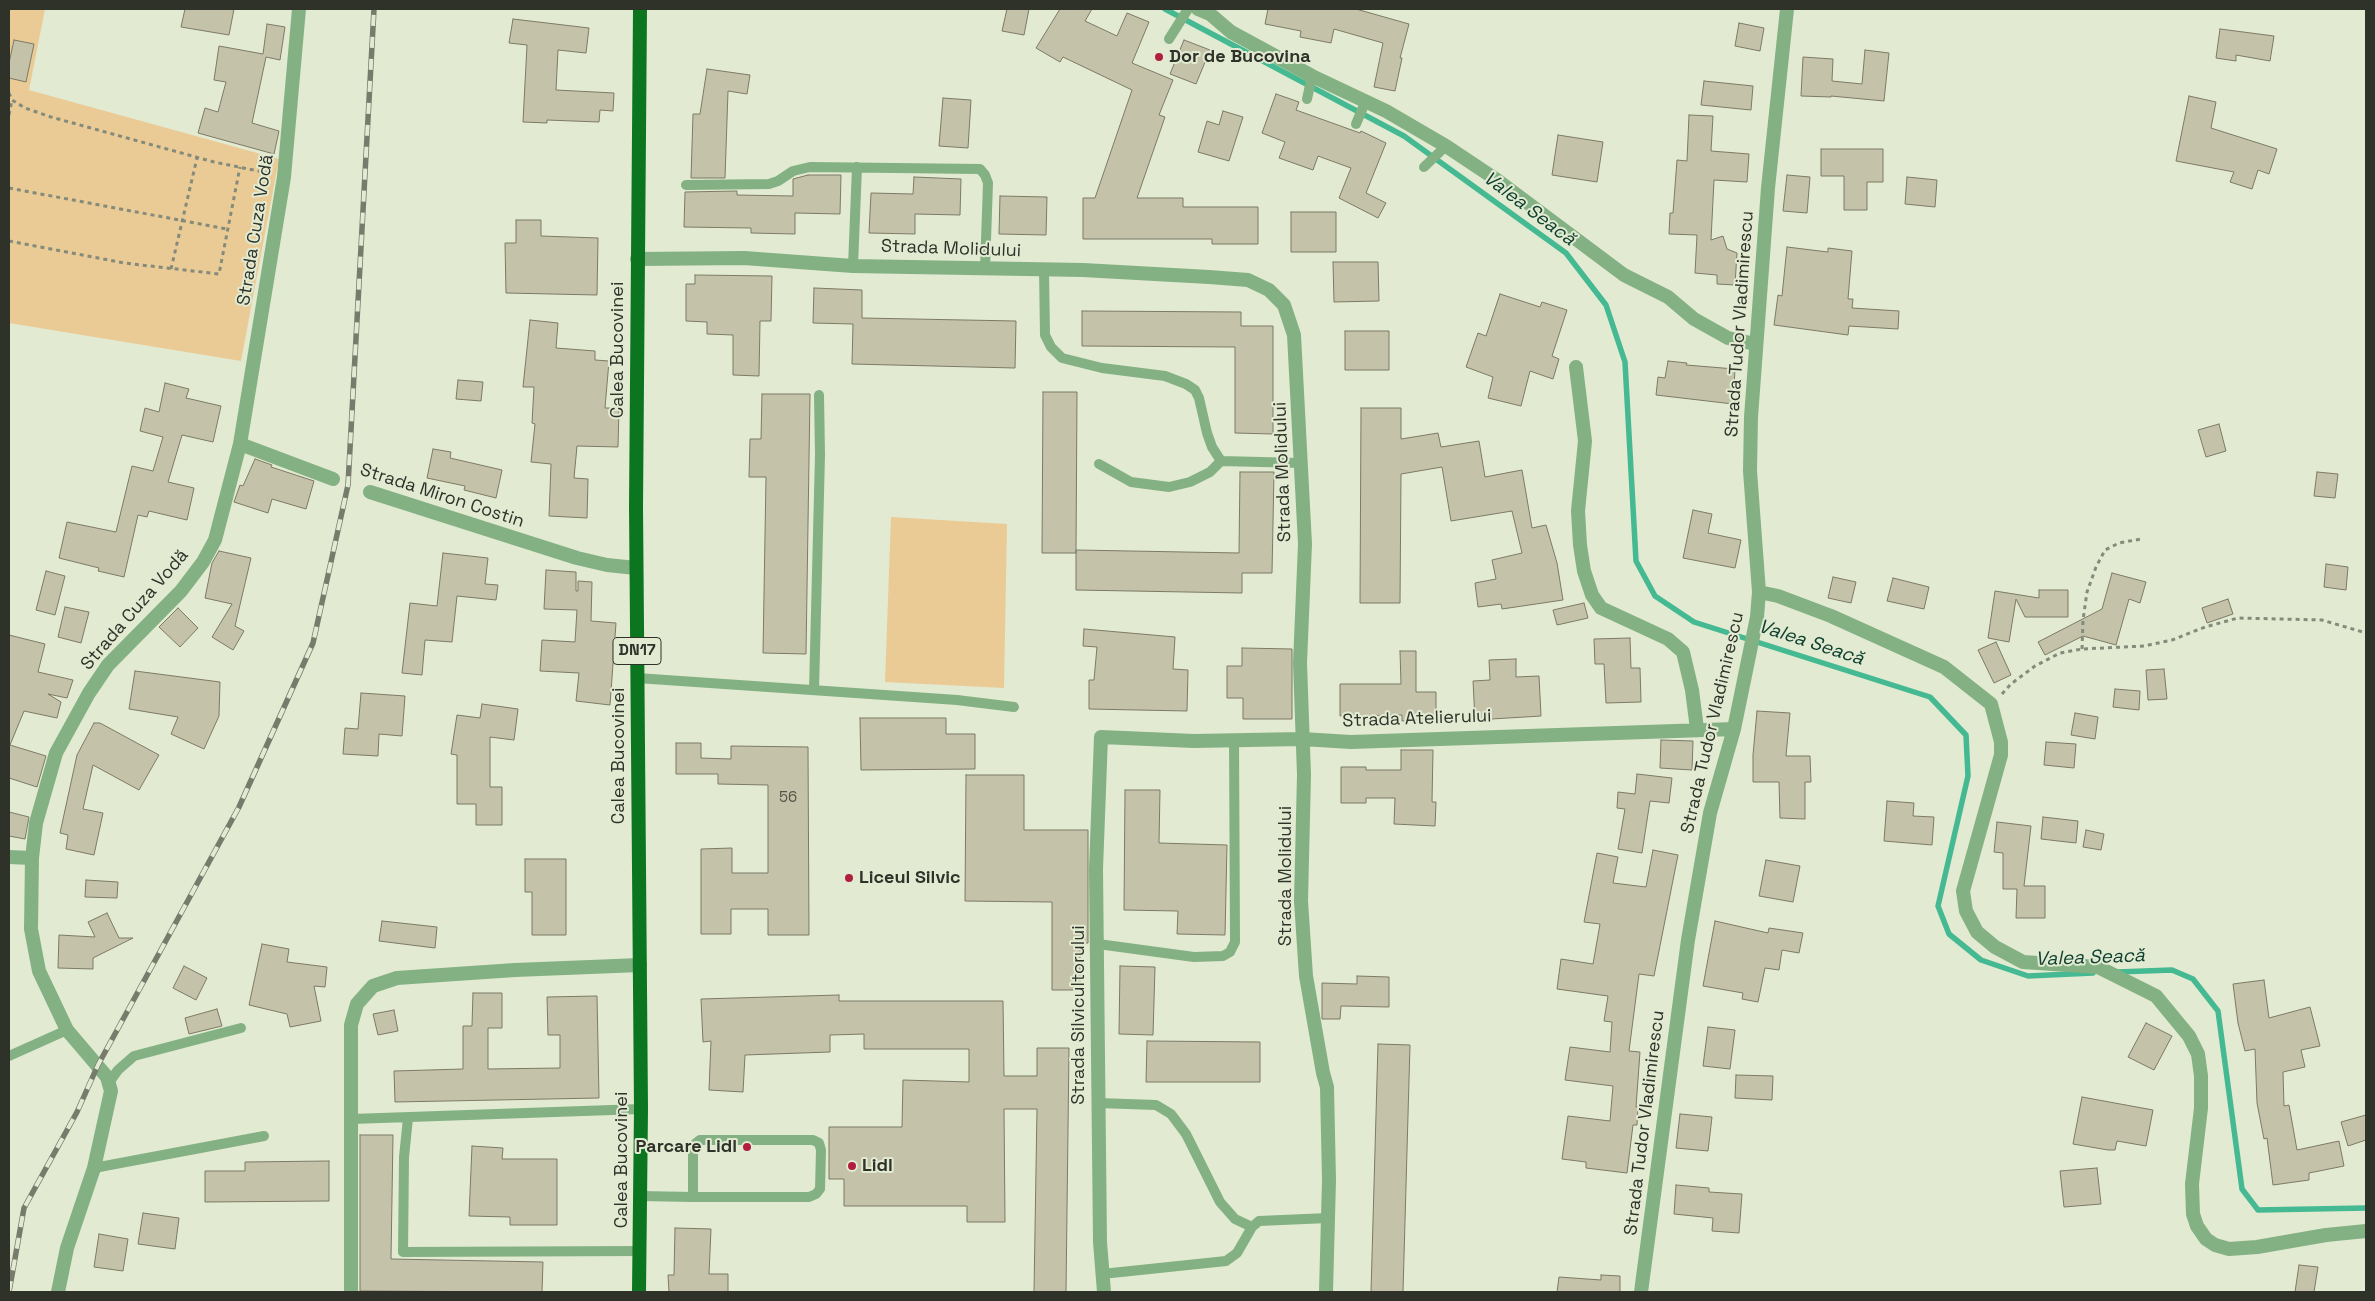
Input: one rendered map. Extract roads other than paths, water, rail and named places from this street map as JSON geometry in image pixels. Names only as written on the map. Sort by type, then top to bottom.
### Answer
[{"type":"highway","name":"Calea Bucovinei","points":[[639,1292],[641,1109],[636,568],[640,9]]},
{"type":"street","name":"Strada Cuza Vodă","points":[[108,1084],[107,1077],[98,1065],[67,1030],[39,971],[30,929],[32,858],[36,823],[56,753],[88,693],[108,665],[181,591],[203,562],[214,540],[240,444],[284,177],[299,9]]},
{"type":"street","name":"Strada Tudor Vladimirescu","points":[[1641,1292],[1688,940],[1710,813],[1734,729],[1757,617],[1759,592],[1750,471],[1755,344],[1768,188],[1787,9]]},
{"type":"street","points":[[1190,10],[1210,14],[1231,32],[1312,76],[1366,100],[1442,150],[1497,180],[1624,275],[1668,297],[1694,319],[1728,338],[1755,344]]},
{"type":"street","name":"Strada Molidului","points":[[637,259],[744,258],[853,266],[1083,270],[1248,280],[1269,290],[1284,305],[1294,336],[1305,544],[1300,663],[1304,775],[1301,901],[1306,976],[1322,1073],[1327,1087],[1328,1218],[1326,1292]]},
{"type":"street","points":[[1576,367],[1585,441],[1578,511],[1580,545],[1584,571],[1592,596],[1601,608],[1668,639],[1683,652],[1697,729]]},
{"type":"street","name":"Strada Miron Costin","points":[[240,444],[333,479]]},
{"type":"street","name":"Strada Miron Costin","points":[[370,492],[576,558],[607,566],[636,568]]},
{"type":"street","points":[[1759,592],[1778,596],[1831,616],[1944,667],[1991,704],[2001,742],[2001,755],[1963,892],[1966,911],[1977,932],[1995,947],[2023,962],[2098,967],[2156,996],[2189,1036],[2198,1054],[2201,1076],[2192,1191],[2195,1220],[2206,1239],[2214,1245],[2229,1249],[2366,1231]]},
{"type":"street","name":"Strada Atelierului","points":[[1101,738],[1234,741],[1302,739],[1351,742],[1734,729]]},
{"type":"street","name":"Strada Silvicultorului","points":[[1101,738],[1096,870],[1098,1102],[1104,1292]]},
{"type":"street","points":[[9,857],[32,858]]},
{"type":"street","points":[[351,1292],[351,1025],[357,1004],[373,986],[397,978],[515,970],[640,965]]},
{"type":"street","points":[[58,1292],[68,1248],[94,1168],[107,1116],[111,1091],[108,1084]]},
{"type":"lane","points":[[1169,39],[1178,24],[1190,10]]},
{"type":"lane","points":[[1307,99],[1312,76]]},
{"type":"lane","points":[[1356,124],[1366,100]]},
{"type":"lane","points":[[1424,167],[1442,150]]},
{"type":"lane","points":[[686,185],[758,186],[778,181],[793,171],[810,167],[980,170],[985,175],[988,183],[985,269]]},
{"type":"lane","points":[[853,266],[857,167]]},
{"type":"lane","points":[[1044,270],[1045,334],[1050,347],[1062,358],[1102,368],[1165,376],[1195,390],[1199,398],[1207,434],[1221,461]]},
{"type":"lane","points":[[814,690],[820,455],[818,395]]},
{"type":"lane","points":[[1100,464],[1131,482],[1169,487],[1190,482],[1210,472],[1221,461],[1301,463]]},
{"type":"lane","points":[[637,678],[957,700],[1014,707]]},
{"type":"lane","points":[[1098,944],[1194,956],[1223,956],[1230,952],[1235,942],[1234,741]]},
{"type":"lane","points":[[108,1084],[118,1070],[134,1056],[242,1028]]},
{"type":"lane","points":[[9,1056],[67,1030]]},
{"type":"lane","points":[[1098,1102],[1156,1105],[1171,1114],[1186,1134],[1220,1202],[1235,1219],[1252,1227]]},
{"type":"lane","points":[[352,1120],[641,1109]]},
{"type":"lane","points":[[408,1118],[404,1167],[403,1252],[640,1251]]},
{"type":"lane","points":[[94,1168],[264,1136]]},
{"type":"lane","points":[[640,1196],[693,1197],[809,1197],[816,1194],[820,1189],[821,1150],[819,1144],[813,1140],[700,1140],[695,1144],[692,1151],[693,1197]]},
{"type":"lane","points":[[1102,1274],[1226,1261],[1237,1253],[1252,1227],[1259,1221],[1328,1218]]},
{"type":"waterway","name":"Valea Seacă","points":[[1165,9],[1404,136],[1566,253],[1606,305],[1625,362],[1636,561],[1655,596],[1694,622],[1930,697],[1966,735],[1968,776],[1938,906],[1949,934],[1981,960],[2028,976],[2093,973]]},
{"type":"waterway","name":"Valea Seacă","points":[[2117,972],[2172,970],[2193,979],[2218,1011],[2242,1189],[2258,1210],[2366,1208]]},
{"type":"railway","points":[[9,1292],[24,1208],[77,1112],[98,1065],[239,807],[313,643],[348,485],[374,9]]},
{"type":"place","name":"Dor de Bucovina","points":[[1159,57]]},
{"type":"place","name":"Liceul Silvic","points":[[849,878]]},
{"type":"place","name":"Parcare Lidl","points":[[747,1147]]},
{"type":"place","name":"Lidl","points":[[852,1166]]}]
